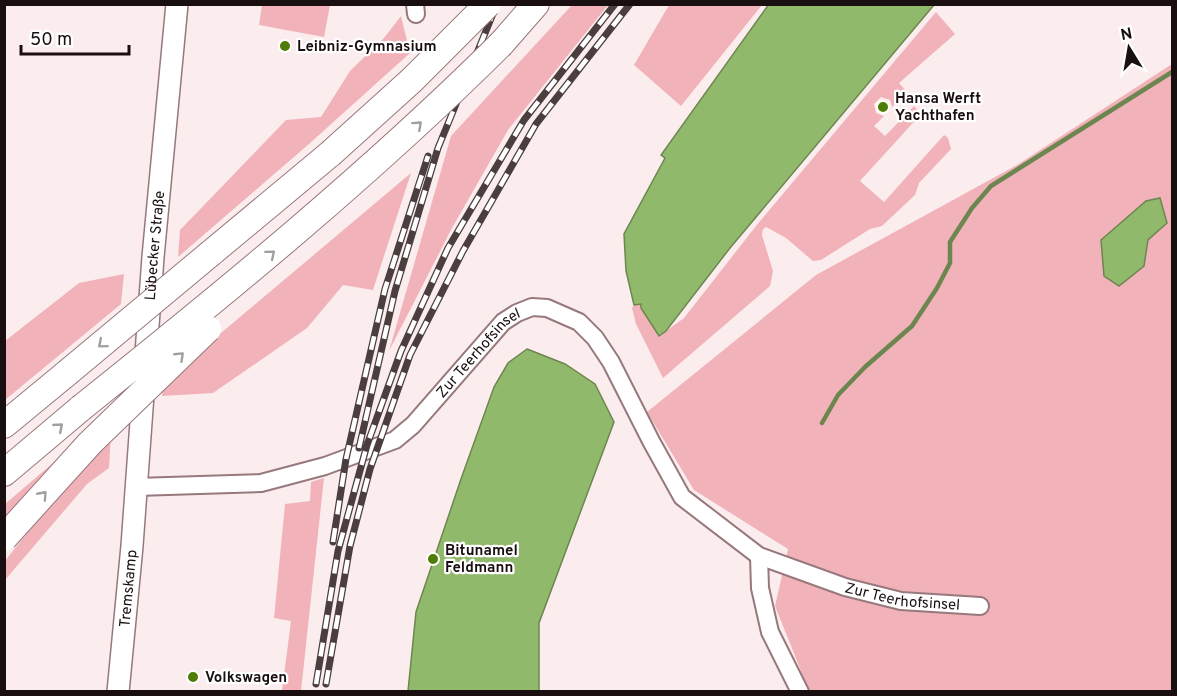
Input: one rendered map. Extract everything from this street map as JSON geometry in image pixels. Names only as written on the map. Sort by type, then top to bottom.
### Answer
[{"type":"highway","points":[[4,425],[330,154],[412,80],[488,4]]},
{"type":"highway","points":[[4,473],[357,180],[440,104],[501,44],[536,4]]},
{"type":"highway","points":[[4,538],[90,443],[208,329],[226,291]]},
{"type":"main road","name":"Lübecker Straße","points":[[136,487],[153,257],[177,4]]},
{"type":"main road","name":"Tremskamp","points":[[118,692],[136,487]]},
{"type":"street","name":"Zur Teerhofsinsel","points":[[136,487],[261,483],[326,466],[395,440],[413,425],[503,322],[532,307],[547,308],[579,322],[595,338],[611,362],[682,497],[759,556],[845,587],[901,601],[980,606]]},
{"type":"street","points":[[759,556],[760,588],[770,632],[800,692]]},
{"type":"shaded area","points":[[769,4],[934,5],[730,248],[666,331],[659,336],[641,308],[641,304],[634,305],[626,271],[624,234],[665,158],[661,155]]},
{"type":"shaded area","points":[[262,5],[330,5],[324,37],[259,25]]},
{"type":"shaded area","points":[[572,5],[608,5],[508,130],[452,228],[389,351],[451,136]]},
{"type":"shaded area","points":[[669,5],[762,5],[681,106],[634,65]]},
{"type":"shaded area","points":[[936,12],[955,34],[899,83],[907,92],[892,107],[890,100],[881,97],[874,104],[876,113],[884,116],[874,126],[885,136],[914,106],[921,114],[860,181],[884,202],[944,135],[948,138],[951,149],[919,183],[915,195],[882,226],[870,229],[821,260],[813,261],[786,238],[766,227],[763,229],[762,235],[773,271],[770,286],[663,378],[636,324],[632,308],[634,305],[642,303],[659,336],[684,318],[756,226]]},
{"type":"shaded area","points":[[401,16],[410,53],[178,257],[180,230],[286,120],[321,117],[350,71],[384,38]]},
{"type":"shaded area","points":[[1172,64],[1172,691],[809,691],[775,606],[788,549],[694,490],[647,412],[816,275],[1017,165]],"holes":[[[1160,198],[1167,223],[1148,240],[1144,266],[1119,286]]]},
{"type":"shaded area","points":[[411,173],[373,290],[343,285],[307,328],[213,393],[162,396],[164,381]]},
{"type":"shaded area","points":[[1160,198],[1167,223],[1148,240],[1144,266],[1119,286],[1104,276],[1101,240],[1146,201]]},
{"type":"shaded area","points":[[124,274],[121,304],[5,400],[5,341],[79,283]]},
{"type":"shaded area","points":[[527,349],[565,364],[595,384],[614,422],[539,623],[539,691],[408,691],[416,612],[461,479],[494,387],[508,363]]},
{"type":"shaded area","points":[[111,433],[109,468],[87,484],[5,580],[5,561],[79,467]]},
{"type":"shaded area","points":[[60,457],[5,523],[5,504]]},
{"type":"shaded area","points":[[324,478],[301,691],[282,691],[291,621],[274,618],[285,504],[310,501],[311,482]]},
{"type":"waterway","points":[[822,423],[838,395],[865,367],[912,326],[950,263],[950,242],[972,208],[991,186],[1172,72]]},
{"type":"railway","points":[[359,448],[395,291],[438,148],[497,4]]},
{"type":"railway","points":[[316,684],[338,551],[367,445],[401,351],[448,248],[524,120],[615,4]]},
{"type":"railway","points":[[326,684],[350,546],[370,469],[410,355],[463,251],[536,124],[630,4]]},
{"type":"railway","points":[[333,542],[346,459],[385,289],[428,156]]},
{"type":"place","name":"Leibniz-Gymnasium","points":[[285,46]]},
{"type":"place","name":"Hansa Werft Yachthafen","points":[[883,107]]},
{"type":"place","name":"Bitunamel Feldmann","points":[[433,559]]},
{"type":"place","name":"Volkswagen","points":[[193,677]]}]
